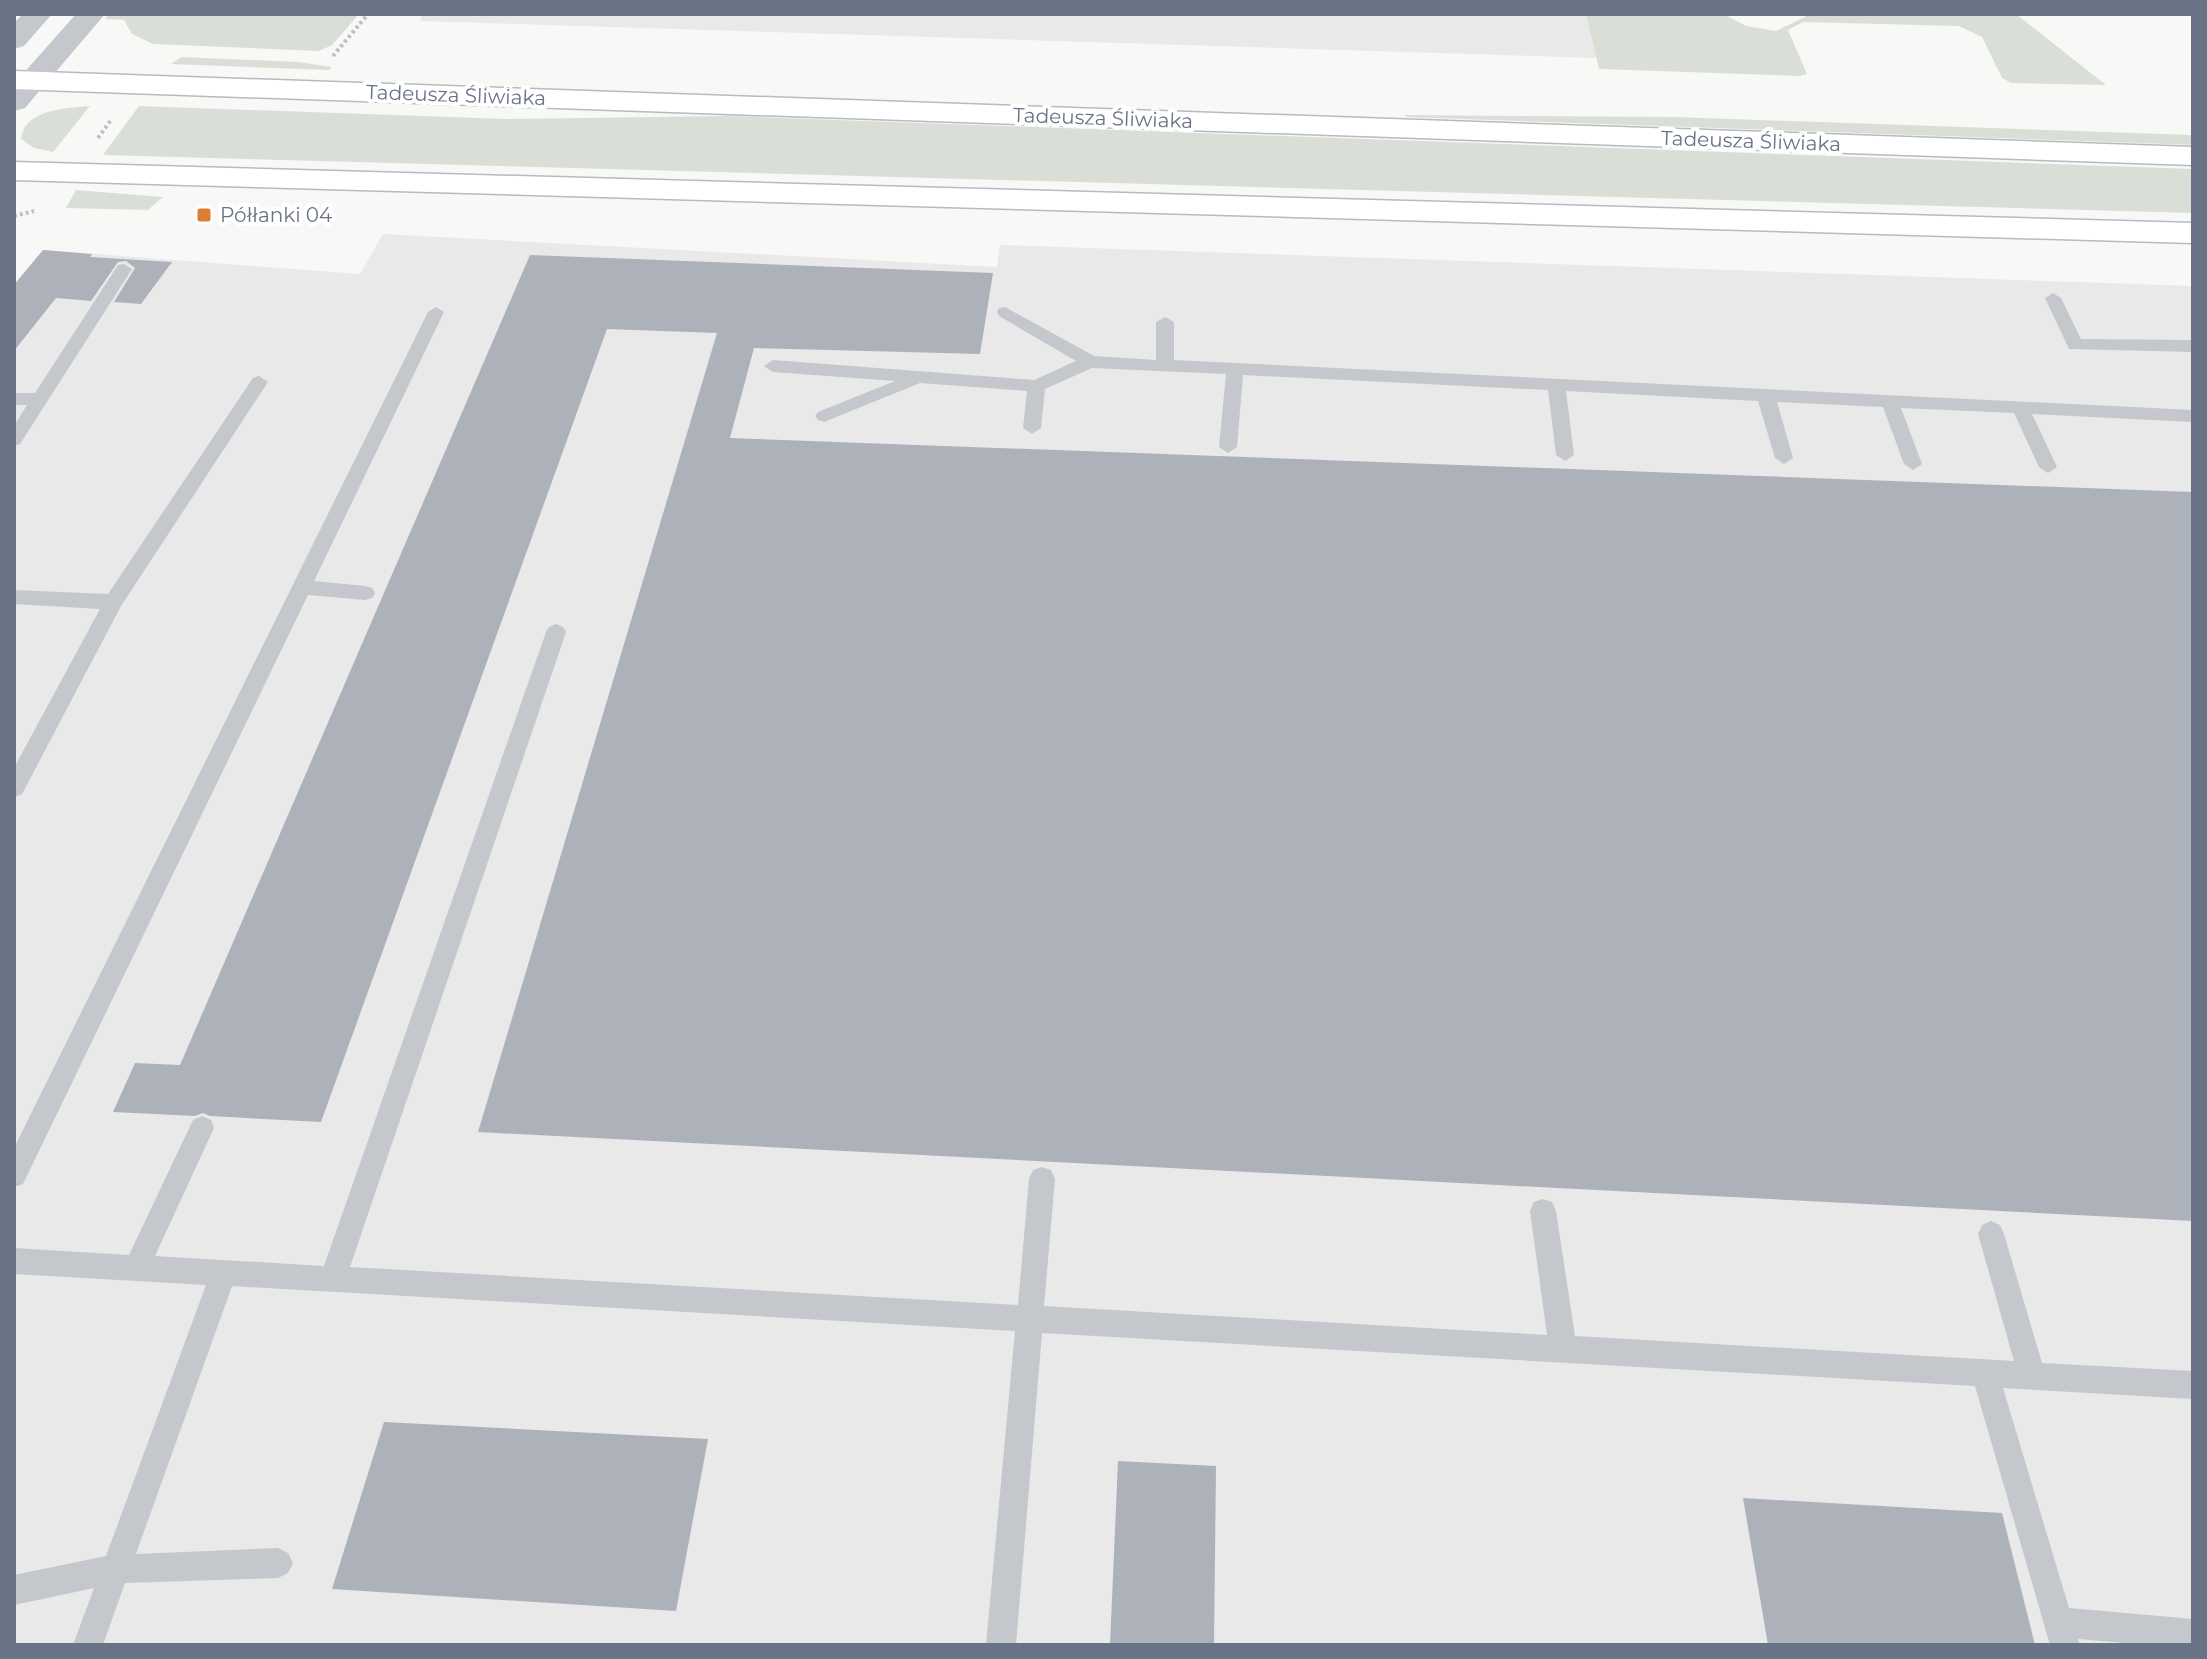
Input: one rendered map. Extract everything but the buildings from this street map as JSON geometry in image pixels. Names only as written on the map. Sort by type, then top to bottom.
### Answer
[{"type":"main road","name":"Tadeusza Śliwiaka","points":[[20,87],[2193,156]]},
{"type":"main road","points":[[14,171],[2193,233]]},
{"type":"street","points":[[14,40],[38,14]]},
{"type":"street","points":[[20,87],[91,14]]},
{"type":"lane","points":[[14,440],[124,269]]},
{"type":"lane","points":[[2053,298],[2075,345],[2193,346]]},
{"type":"lane","points":[[14,1175],[436,312]]},
{"type":"lane","points":[[1005,312],[1090,362]]},
{"type":"lane","points":[[1165,322],[1165,366]]},
{"type":"lane","points":[[773,366],[1036,386],[1090,362],[2193,416]]},
{"type":"lane","points":[[1228,447],[1235,369]]},
{"type":"lane","points":[[824,416],[919,378]]},
{"type":"lane","points":[[14,788],[113,602],[259,382]]},
{"type":"lane","points":[[1032,428],[1036,386]]},
{"type":"lane","points":[[1556,386],[1565,455]]},
{"type":"lane","points":[[1766,396],[1784,458]]},
{"type":"lane","points":[[14,399],[41,399]]},
{"type":"lane","points":[[1890,402],[1913,464]]},
{"type":"lane","points":[[2020,408],[2048,467]]},
{"type":"lane","points":[[301,587],[365,593]]},
{"type":"lane","points":[[14,597],[113,602]]},
{"type":"lane","points":[[333,1279],[556,632]]},
{"type":"lane","points":[[136,1268],[202,1128]]},
{"type":"lane","points":[[1001,1645],[1042,1179]]},
{"type":"lane","points":[[1543,1211],[1563,1350]]},
{"type":"lane","points":[[1991,1234],[2032,1377]]},
{"type":"lane","points":[[14,1261],[2193,1385]]},
{"type":"lane","points":[[88,1645],[224,1273]]},
{"type":"lane","points":[[1985,1374],[2062,1634],[2193,1634]]},
{"type":"lane","points":[[14,1590],[116,1569],[278,1563]]},
{"type":"path","points":[[330,60],[368,14]]},
{"type":"path","points":[[95,142],[113,118]]},
{"type":"shaded area","points":[[109,14],[359,14],[332,45],[319,51],[153,44],[132,34],[124,20],[105,19]]},
{"type":"shaded area","points":[[422,14],[1586,14],[1598,58],[420,21]]},
{"type":"shaded area","points":[[1586,14],[1723,14],[1746,26],[1776,31],[1811,14],[2017,15],[2106,85],[2011,83],[2002,78],[1982,37],[1959,26],[1803,22],[1788,30],[1807,74],[1799,76],[1599,69]]},
{"type":"shaded area","points":[[181,57],[299,62],[331,67],[330,70],[171,64]]},
{"type":"shaded area","points":[[90,106],[53,152],[34,148],[21,139],[24,129],[38,116],[59,109]]},
{"type":"shaded area","points":[[139,106],[507,119],[730,116],[2193,169],[2193,213],[103,155]]},
{"type":"shaded area","points":[[1406,117],[1675,117],[2193,135],[2193,145]]},
{"type":"shaded area","points":[[76,190],[163,197],[148,210],[66,208]]},
{"type":"shaded area","points":[[383,234],[997,267],[1000,245],[2193,286],[2193,1645],[14,1645],[14,284],[43,250],[360,274]]},
{"type":"place","name":"Półłanki 04","points":[[204,215]]}]
